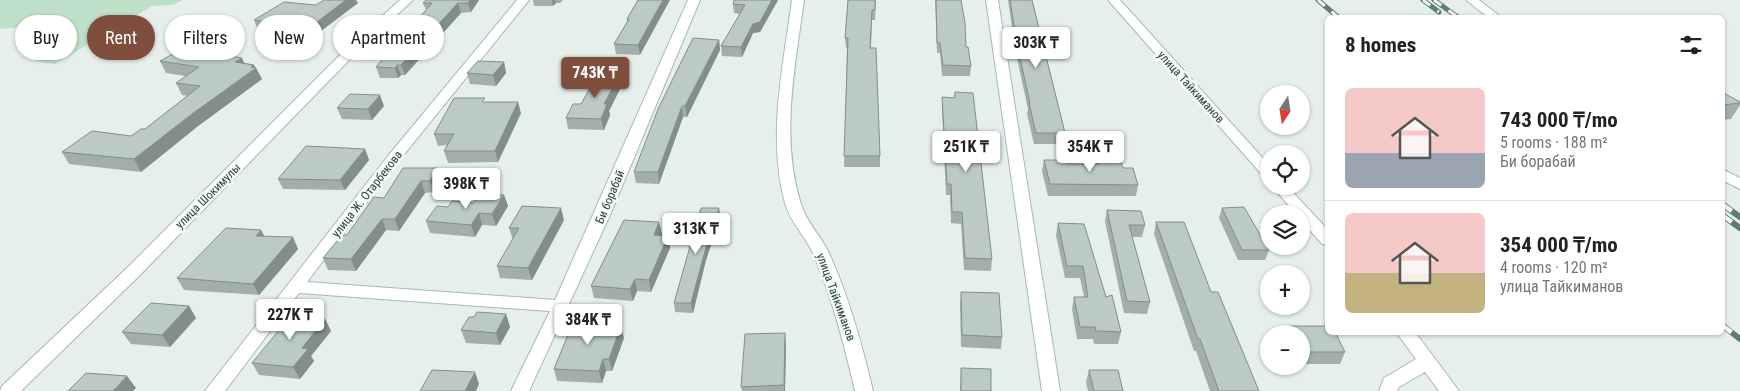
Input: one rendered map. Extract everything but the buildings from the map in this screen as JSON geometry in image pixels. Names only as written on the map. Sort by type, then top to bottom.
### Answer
[{"type":"street","name":"улица Шокимулы","points":[[9,391],[134,272],[350,52],[407,0]]},
{"type":"street","name":"улица Ж. Отарбекова","points":[[214,391],[393,159],[523,0]]},
{"type":"street","name":"Би борабай","points":[[520,391],[562,306],[694,0]]},
{"type":"street","name":"улица Тайкиманов","points":[[798,0],[784,89],[784,153],[793,205],[820,252],[852,339],[864,391]]},
{"type":"street","points":[[992,0],[1051,391]]},
{"type":"street","name":"улица Тайкиманов","points":[[1114,0],[1260,164]]},
{"type":"street","points":[[1472,0],[1493,15]]},
{"type":"street","points":[[1725,176],[1740,185]]},
{"type":"street","points":[[1288,195],[1325,237]]},
{"type":"street","points":[[294,287],[562,306]]},
{"type":"street","points":[[1406,335],[1450,391]]},
{"type":"street","points":[[1388,391],[1391,383],[1428,361]]},
{"type":"green space","points":[[0,0],[183,0],[173,5],[152,6],[137,15],[87,15],[87,45],[77,51],[77,15],[15,15],[15,27],[0,29]]},
{"type":"green space","points":[[37,60],[62,60],[55,64],[35,61]]},
{"type":"railway","points":[[1318,0],[1336,15]]},
{"type":"railway","points":[[1423,0],[1439,12]]},
{"type":"railway","points":[[1434,0],[1455,15]]},
{"type":"railway","points":[[1725,206],[1740,217]]},
{"type":"railway","points":[[1725,217],[1740,228]]},
{"type":"railway","points":[[1725,327],[1740,339]]}]
